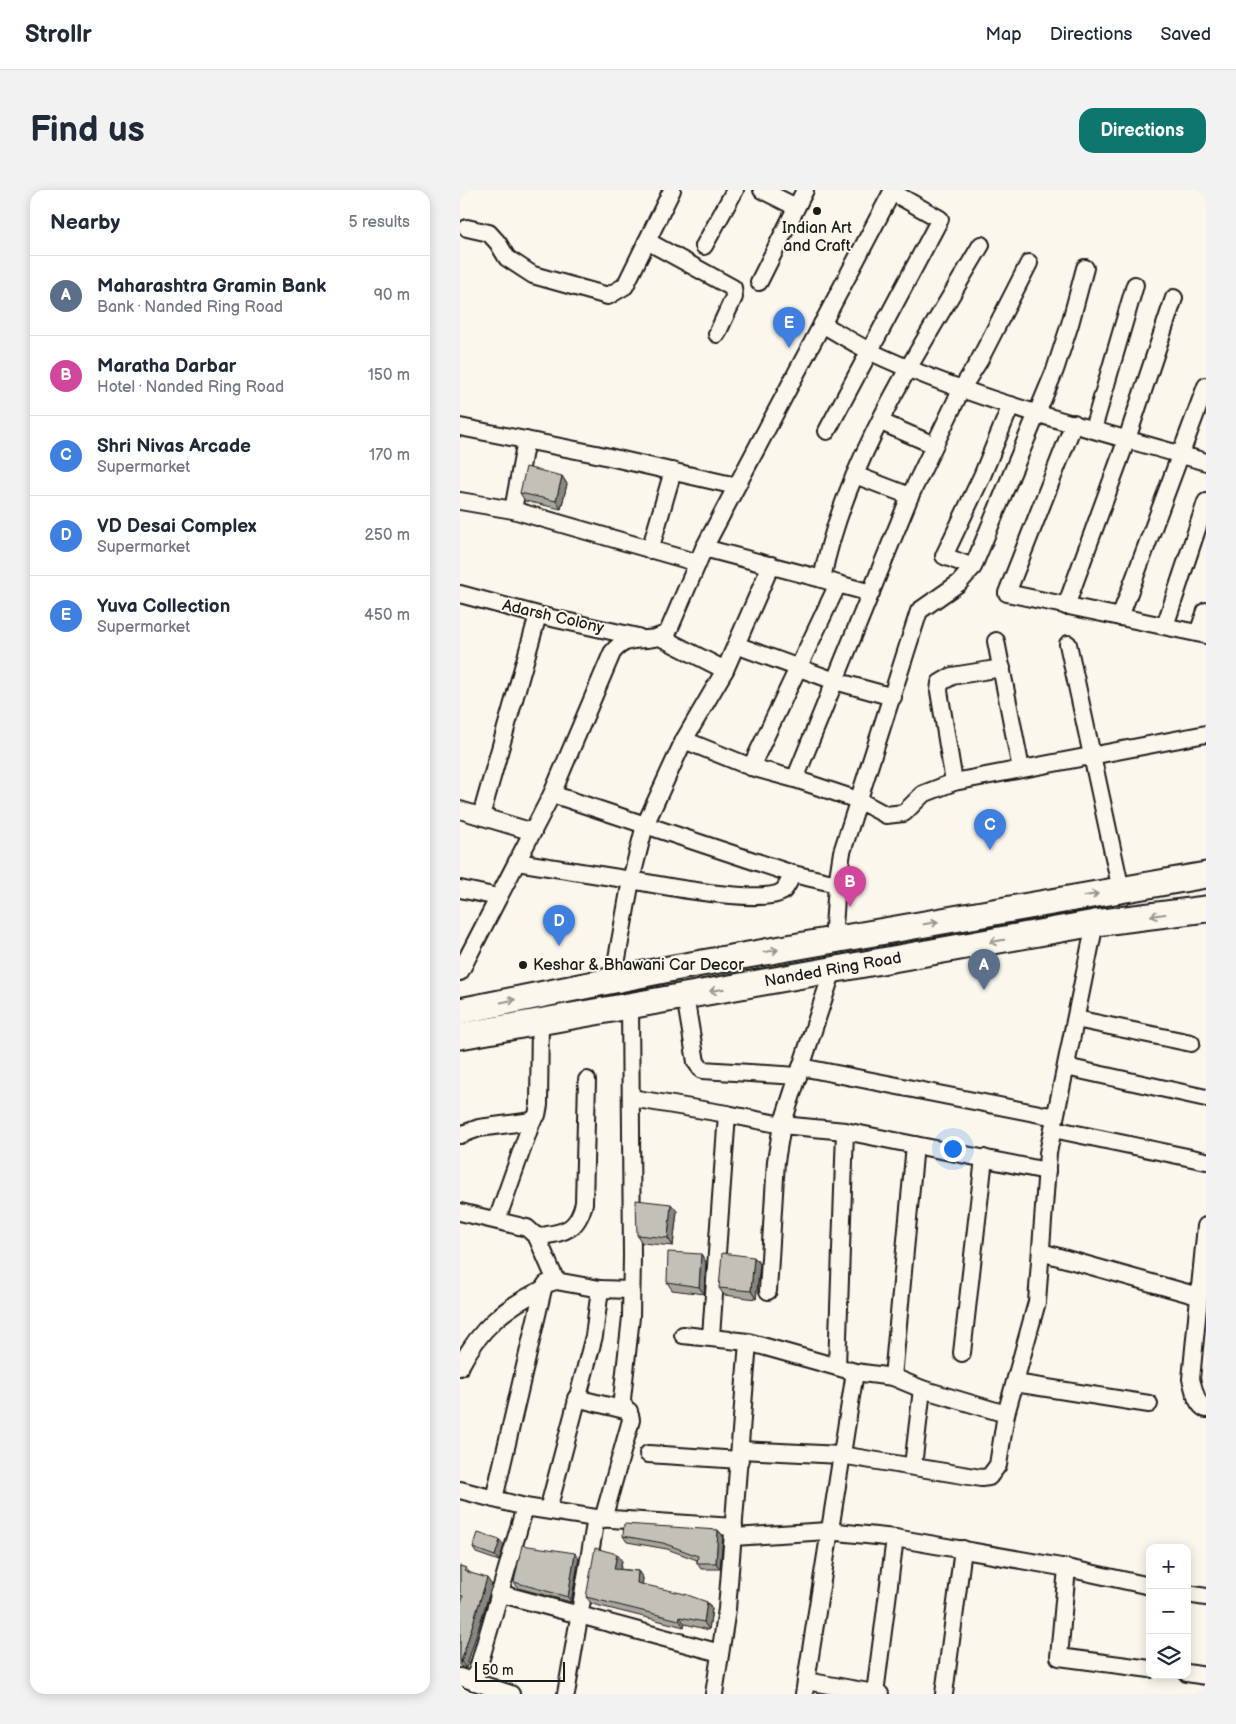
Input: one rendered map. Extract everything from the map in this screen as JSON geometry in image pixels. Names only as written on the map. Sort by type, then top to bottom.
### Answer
[{"type":"highway","points":[[460,1011],[833,940],[1206,875]]},
{"type":"highway","name":"Nanded Ring Road","points":[[460,1036],[1095,923],[1206,909]]},
{"type":"street","points":[[467,228],[488,233],[498,243],[507,258],[533,276],[608,296],[625,286],[672,190]]},
{"type":"street","points":[[704,246],[734,190]]},
{"type":"street","points":[[762,190],[796,207]]},
{"type":"street","points":[[759,282],[804,190]]},
{"type":"street","points":[[462,963],[552,794],[612,653],[619,644],[628,640],[653,638],[668,632],[704,548],[893,191],[940,219],[827,431]]},
{"type":"street","points":[[647,241],[733,288],[734,297],[717,334]]},
{"type":"street","points":[[822,579],[828,548],[855,476],[910,368],[982,245]]},
{"type":"street","points":[[795,779],[910,496],[962,388],[979,361],[1029,263]]},
{"type":"street","points":[[833,940],[837,884],[842,852],[919,611],[959,583],[973,567],[1037,413],[1070,324],[1085,268]]},
{"type":"street","points":[[1093,429],[1135,285]]},
{"type":"street","points":[[1066,606],[1127,439],[1174,298]]},
{"type":"street","points":[[822,324],[870,351],[962,388],[1037,413],[1206,462]]},
{"type":"street","points":[[1120,617],[1179,454],[1206,386]]},
{"type":"street","points":[[973,567],[944,556],[982,476],[1011,405]]},
{"type":"street","points":[[881,422],[934,445]]},
{"type":"street","points":[[1074,424],[1007,593],[1202,634],[1206,611]]},
{"type":"street","points":[[460,427],[736,486]]},
{"type":"street","points":[[514,510],[526,440]]},
{"type":"street","points":[[650,550],[673,471]]},
{"type":"street","points":[[855,476],[910,496]]},
{"type":"street","points":[[982,476],[1007,486]]},
{"type":"street","points":[[460,501],[514,510],[698,563]]},
{"type":"street","points":[[1165,626],[1206,502]]},
{"type":"street","points":[[704,548],[871,593]]},
{"type":"street","points":[[613,981],[631,880],[645,825],[684,740],[726,670],[771,565]]},
{"type":"street","points":[[751,767],[838,584]]},
{"type":"street","name":"Adarsh Colony","points":[[460,594],[538,616],[653,638],[726,670]]},
{"type":"street","points":[[482,816],[538,616]]},
{"type":"street","points":[[996,641],[1021,770]]},
{"type":"street","points":[[1068,644],[1121,890]]},
{"type":"street","points":[[736,645],[835,681],[893,697]]},
{"type":"street","points":[[954,782],[939,691],[940,683],[952,676],[1002,668]]},
{"type":"street","points":[[684,740],[751,767],[795,779],[858,800],[886,815],[895,816],[909,810],[923,794],[954,782],[1206,734]]},
{"type":"street","points":[[552,794],[793,874],[837,884]]},
{"type":"street","points":[[460,810],[533,832]]},
{"type":"street","points":[[517,862],[701,891],[762,897],[775,895],[784,890],[793,874]]},
{"type":"street","points":[[460,889],[498,897]]},
{"type":"street","points":[[648,1454],[841,1456],[980,1478],[989,1477],[998,1465],[1006,1414],[1037,1302],[1047,1171],[1054,1123],[1095,923]]},
{"type":"street","points":[[768,1291],[776,1161],[782,1125],[833,970]]},
{"type":"street","points":[[685,996],[696,1062],[702,1070],[799,1071],[1054,1123],[1206,1161]]},
{"type":"street","points":[[566,1694],[578,1615],[600,1519],[631,1420],[629,1412],[623,1406],[622,1399],[631,1290],[630,1005]]},
{"type":"street","points":[[1076,1019],[1191,1043]]},
{"type":"street","points":[[497,1220],[532,1121],[537,1116],[539,1106],[540,1021]]},
{"type":"street","points":[[1066,1067],[1206,1098]]},
{"type":"street","points":[[537,1237],[560,1233],[574,1226],[581,1217],[584,1203],[587,1080]]},
{"type":"street","points":[[631,1098],[782,1125],[846,1131],[1047,1171]]},
{"type":"street","points":[[711,1336],[727,1114]]},
{"type":"street","points":[[460,1135],[479,1128],[532,1121]]},
{"type":"street","points":[[837,1367],[846,1131]]},
{"type":"street","points":[[893,1377],[915,1144]]},
{"type":"street","points":[[962,1353],[984,1158]]},
{"type":"street","points":[[460,1212],[527,1228],[537,1237],[550,1285],[494,1499]]},
{"type":"street","points":[[1206,1226],[1191,1379],[1195,1396],[1202,1408],[1206,1409]]},
{"type":"street","points":[[1041,1252],[1198,1296]]},
{"type":"street","points":[[462,1358],[485,1327],[520,1299],[550,1285],[631,1290]]},
{"type":"street","points":[[548,1510],[576,1398],[594,1336],[600,1289]]},
{"type":"street","points":[[682,1335],[711,1336],[748,1342],[855,1372],[893,1377],[922,1389],[1006,1414]]},
{"type":"street","points":[[714,1694],[733,1532],[748,1342]]},
{"type":"street","points":[[855,1372],[828,1531],[805,1687],[878,1694],[895,1538]]},
{"type":"street","points":[[1015,1383],[1149,1404]]},
{"type":"street","points":[[913,1466],[922,1389]]},
{"type":"street","points":[[576,1398],[629,1412]]},
{"type":"street","points":[[460,1490],[525,1507],[600,1519],[733,1532],[828,1531],[895,1538],[1067,1568],[1146,1585]]},
{"type":"street","points":[[511,1694],[467,1679],[498,1593],[525,1507]]},
{"type":"street","points":[[944,1694],[963,1549]]},
{"type":"street","points":[[1067,1568],[1059,1657],[1146,1668]]},
{"type":"street","points":[[498,1593],[720,1653]]},
{"type":"street","points":[[1191,1595],[1206,1598]]},
{"type":"street","points":[[1191,1674],[1206,1676]]},
{"type":"building","points":[[526,467],[562,476],[556,501],[520,493]]},
{"type":"building","points":[[636,1200],[671,1204],[668,1238],[637,1235]]},
{"type":"building","points":[[668,1252],[701,1254],[699,1287],[667,1282]]},
{"type":"building","points":[[722,1253],[754,1257],[751,1291],[719,1288]]},
{"type":"building","points":[[624,1524],[718,1530],[716,1563],[697,1563],[698,1556],[663,1543],[623,1536]]},
{"type":"building","points":[[478,1533],[500,1540],[495,1556],[473,1548]]},
{"type":"building","points":[[522,1545],[575,1553],[568,1597],[514,1582]]},
{"type":"building","points":[[595,1548],[617,1554],[614,1569],[638,1571],[637,1583],[685,1594],[707,1602],[704,1622],[680,1617],[679,1620],[586,1597]]},
{"type":"building","points":[[460,1566],[466,1568],[464,1571],[487,1578],[461,1662],[460,1606],[463,1596],[460,1595]]},
{"type":"place","name":"Indian Art and Craft","points":[[817,211]]},
{"type":"place","name":"Yuva Collection","points":[[789,348]]},
{"type":"place","name":"Shri Nivas Arcade","points":[[990,850]]},
{"type":"place","name":"Maratha Darbar","points":[[850,907]]},
{"type":"place","name":"VD Desai Complex","points":[[559,946]]},
{"type":"place","name":"Keshar & Bhawani Car Decor","points":[[523,965]]},
{"type":"place","name":"Maharashtra Gramin Bank","points":[[984,990]]}]
